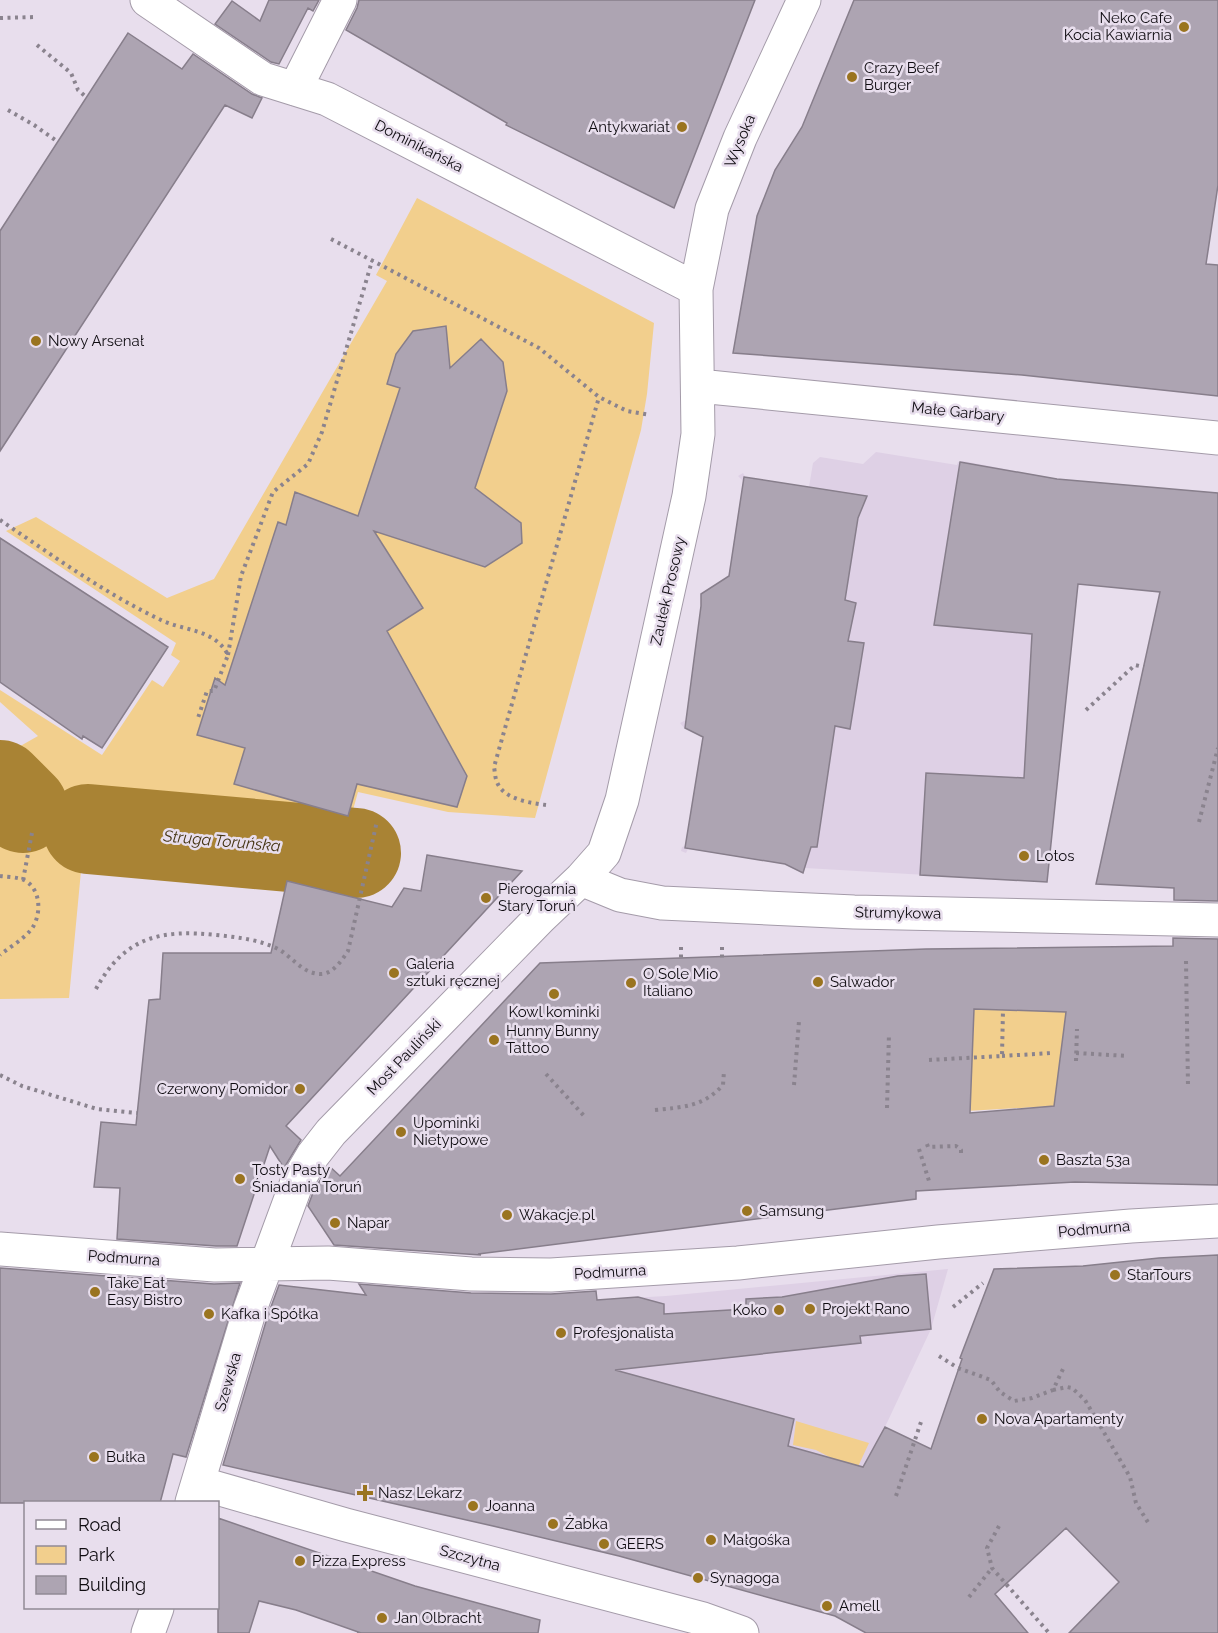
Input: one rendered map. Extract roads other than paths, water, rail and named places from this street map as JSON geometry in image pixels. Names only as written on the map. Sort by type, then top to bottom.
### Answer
[{"type":"street","name":"Dominikańska","points":[[147,0],[263,79],[327,99],[696,289]]},
{"type":"street","points":[[295,89],[340,0]]},
{"type":"street","name":"Wysoka","points":[[696,289],[711,209],[740,138],[804,0]]},
{"type":"street","name":"Zaułek Prosowy","points":[[581,879],[604,854],[621,800],[689,496],[698,434],[696,289]]},
{"type":"street","name":"Małe Garbary","points":[[699,386],[1218,438]]},
{"type":"street","name":"Strumykowa","points":[[581,879],[620,895],[662,903],[854,912],[1218,920]]},
{"type":"street","name":"Most Pauliński","points":[[267,1264],[297,1182],[313,1155],[331,1132],[581,879]]},
{"type":"street","name":"Podmurna","points":[[0,1249],[215,1265],[328,1263],[471,1274],[551,1275],[738,1263],[938,1242],[1218,1221]]},
{"type":"street","name":"Szewska","points":[[196,1493],[250,1309],[267,1264]]},
{"type":"street","name":"Szczytna","points":[[196,1493],[357,1528],[702,1619],[742,1633]]},
{"type":"street","points":[[148,1633],[157,1609]]},
{"type":"waterway","name":"Struga Toruńska","points":[[0,785],[23,808]]},
{"type":"waterway","name":"Struga Toruńska","points":[[88,829],[356,853]]},
{"type":"place","name":"Neko Cafe Kocia Kawiarnia","points":[[1184,27]]},
{"type":"place","name":"Crazy Beef Burger","points":[[852,77]]},
{"type":"place","name":"Antykwariat","points":[[682,127]]},
{"type":"place","name":"Nowy Arsenał","points":[[36,341]]},
{"type":"place","name":"Lotos","points":[[1024,856]]},
{"type":"place","name":"Pierogarnia Stary Toruń","points":[[486,898]]},
{"type":"place","name":"Galeria sztuki ręcznej","points":[[394,973]]},
{"type":"place","name":"Salwador","points":[[818,982]]},
{"type":"place","name":"O Sole Mio Italiano","points":[[631,983]]},
{"type":"place","name":"Kowl kominki","points":[[554,994]]},
{"type":"place","name":"Hunny Bunny Tattoo","points":[[494,1040]]},
{"type":"place","name":"Czerwony Pomidor","points":[[300,1089]]},
{"type":"place","name":"Upominki Nietypowe","points":[[401,1132]]},
{"type":"place","name":"Baszta 53a","points":[[1044,1160]]},
{"type":"place","name":"Tosty Pasty Śniadania Toruń","points":[[240,1179]]},
{"type":"place","name":"Samsung","points":[[747,1211]]},
{"type":"place","name":"Wakacje.pl","points":[[507,1215]]},
{"type":"place","name":"Napar","points":[[335,1223]]},
{"type":"place","name":"StarTours","points":[[1115,1275]]},
{"type":"place","name":"Take Eat Easy Bistro","points":[[95,1292]]},
{"type":"place","name":"Projekt Rano","points":[[810,1309]]},
{"type":"place","name":"Koko","points":[[779,1310]]},
{"type":"place","name":"Kafka i Spółka","points":[[209,1314]]},
{"type":"place","name":"Profesjonalista","points":[[561,1333]]},
{"type":"place","name":"Nova Apartamenty","points":[[982,1419]]},
{"type":"place","name":"Bułka","points":[[94,1457]]},
{"type":"place","name":"Nasz Lekarz","points":[[365,1493]]},
{"type":"place","name":"Joanna","points":[[473,1506]]},
{"type":"place","name":"Żabka","points":[[553,1524]]},
{"type":"place","name":"Małgośka","points":[[711,1540]]},
{"type":"place","name":"GEERS","points":[[604,1544]]},
{"type":"place","name":"Pizza Express","points":[[300,1561]]},
{"type":"place","name":"Synagoga","points":[[698,1578]]},
{"type":"place","name":"Amell","points":[[827,1606]]},
{"type":"place","name":"Jan Olbracht","points":[[382,1618]]}]
